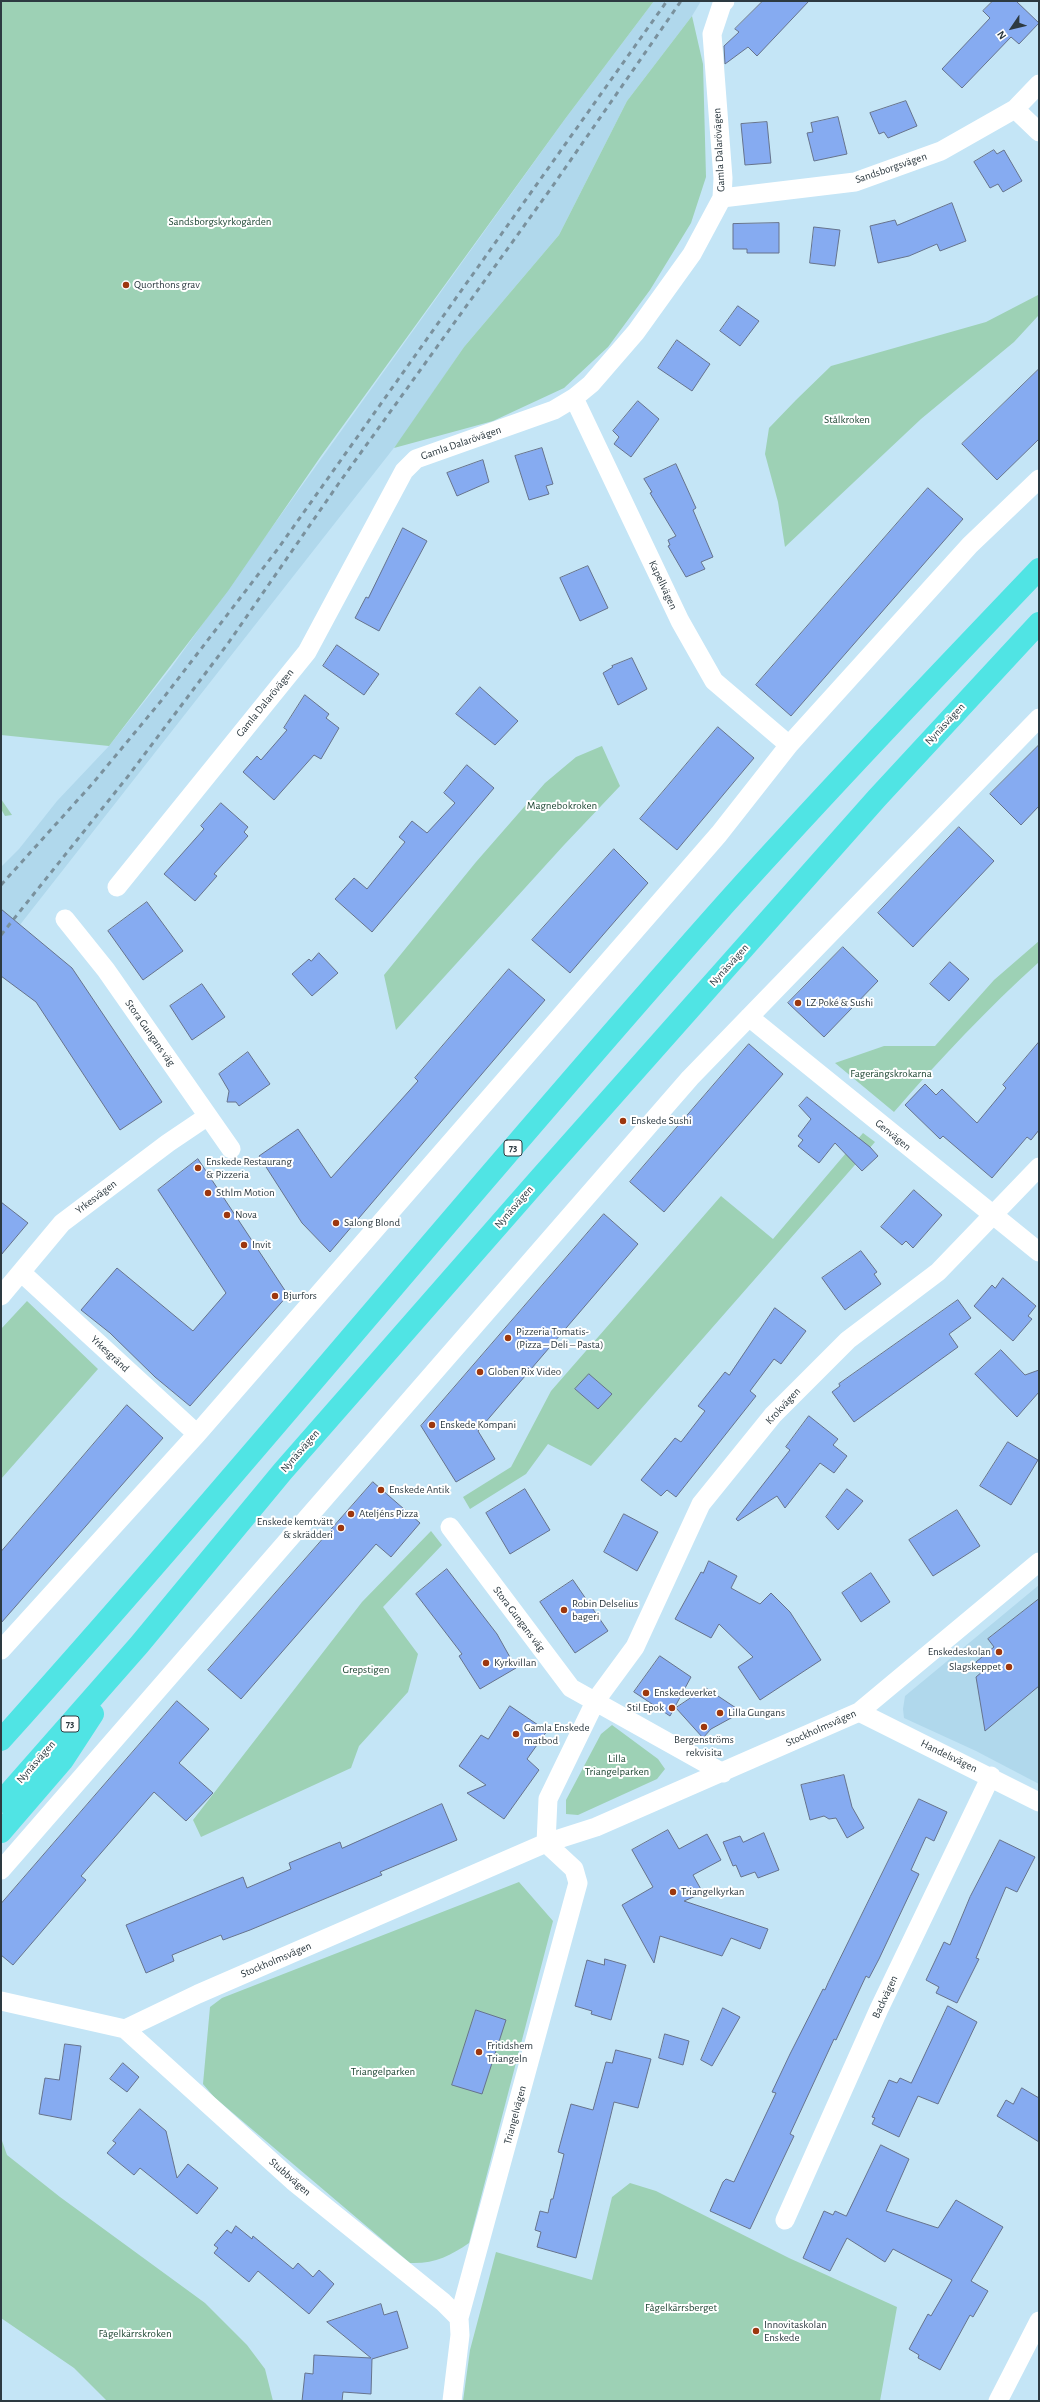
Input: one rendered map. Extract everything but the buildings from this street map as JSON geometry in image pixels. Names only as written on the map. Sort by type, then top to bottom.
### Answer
[{"type":"highway","name":"73","points":[[1,1740],[231,1478],[384,1297],[727,902],[893,722],[1039,569]]},
{"type":"highway","name":"Nynäsvägen","points":[[1,1802],[139,1645],[283,1471],[529,1191],[877,798],[1039,623]]},
{"type":"highway","points":[[1,1832],[63,1760],[139,1645]]},
{"type":"street","name":"Gamla Dalarövägen","points":[[117,887],[307,652],[404,471],[416,459],[554,410],[574,398],[591,384],[636,332],[692,254],[722,198],[723,178],[712,34],[725,1]]},
{"type":"street","name":"Sandsborgsvägen","points":[[722,198],[856,182],[942,151],[1015,108],[1039,84]]},
{"type":"street","points":[[1015,108],[1039,132]]},
{"type":"street","name":"Kapellvägen","points":[[574,398],[680,622],[714,681],[789,745]]},
{"type":"street","points":[[1,1650],[197,1434],[720,834],[789,745],[970,545],[1039,479]]},
{"type":"street","points":[[1,1870],[690,1078],[1039,718]]},
{"type":"street","name":"Stora Gungans väg","points":[[65,919],[106,970],[231,1149]]},
{"type":"street","name":"Genvägen","points":[[749,1017],[1039,1252]]},
{"type":"street","name":"Yrkesvägen","points":[[1,1296],[22,1273],[62,1223],[168,1143],[208,1116]]},
{"type":"street","name":"Krokvägen","points":[[596,1700],[635,1647],[701,1504],[773,1415],[848,1340],[938,1272],[1039,1167]]},
{"type":"street","name":"Yrkesgränd","points":[[22,1273],[197,1434]]},
{"type":"street","name":"Stora Gungans väg","points":[[450,1527],[571,1688],[596,1700]]},
{"type":"street","name":"Stockholmsvägen","points":[[125,2030],[198,1994],[546,1843],[596,1827],[723,1773],[859,1712],[1039,1562]]},
{"type":"street","points":[[546,1843],[548,1799],[596,1700],[723,1773]]},
{"type":"street","name":"Handelsvägen","points":[[859,1712],[991,1776],[1039,1802]]},
{"type":"street","name":"Backvägen","points":[[785,2220],[879,2009],[991,1776]]},
{"type":"street","name":"Triangelvägen","points":[[452,2401],[460,2335],[459,2318],[578,1883],[574,1869],[546,1843]]},
{"type":"street","points":[[1,2001],[125,2030]]},
{"type":"street","name":"Stubbvägen","points":[[125,2030],[293,2181],[443,2302],[459,2318]]},
{"type":"street","points":[[998,2401],[1039,2321]]},
{"type":"shaded area","points":[[654,1],[701,1],[692,16],[627,101],[559,235],[464,347],[404,435],[1,949],[1,867],[19,849],[57,801],[109,746],[171,668],[565,119]]},
{"type":"shaded area","name":"Enskedeskolan","points":[[1039,1585],[1039,1784],[976,1751],[904,1718],[903,1709],[905,1696]]},
{"type":"green space","name":"Sandsborgskyrkogården","points":[[1,1],[654,1],[565,119],[321,456],[228,591],[109,746],[1,735]]},
{"type":"green space","points":[[692,16],[703,64],[706,177],[691,223],[650,290],[608,347],[564,388],[493,421],[394,448],[464,347],[559,235],[627,101]]},
{"type":"green space","name":"Stålkroken","points":[[1038,295],[1038,316],[1014,342],[921,419],[785,547],[778,502],[765,454],[769,428],[796,400],[831,366],[986,322]]},
{"type":"green space","name":"Magnebokroken","points":[[602,746],[620,786],[564,845],[396,1030],[384,975],[476,862],[545,783],[576,757]]},
{"type":"green space","points":[[1,799],[12,815],[5,816],[1,809]]},
{"type":"green space","name":"Fagerängskrokarna","points":[[1039,941],[1039,962],[964,1035],[894,1112],[835,1063],[884,1046],[935,1046],[994,980]]},
{"type":"green space","points":[[863,1133],[875,1142],[591,1466],[548,1444],[526,1474],[470,1509],[463,1497],[511,1467],[551,1391],[721,1196],[773,1239]]},
{"type":"green space","points":[[27,1301],[98,1369],[1,1479],[1,1329]]},
{"type":"green space","name":"Grepstigen","points":[[431,1531],[442,1545],[383,1607],[418,1654],[408,1692],[359,1746],[351,1768],[201,1837],[193,1820],[362,1602]]},
{"type":"green space","name":"Lilla Triangelparken","points":[[612,1725],[658,1759],[665,1769],[657,1779],[578,1815],[566,1814],[566,1800],[601,1734]]},
{"type":"green space","name":"Triangelparken","points":[[519,1882],[553,1921],[469,2243],[455,2252],[434,2261],[410,2263],[214,2097],[203,2084],[210,2007],[222,1998]]},
{"type":"green space","name":"Fågelkärrskroken","points":[[1,2138],[7,2155],[60,2197],[205,2303],[247,2345],[265,2369],[273,2401],[107,2401],[74,2368],[1,2318]]},
{"type":"green space","name":"Fågelkärrsberget","points":[[630,2183],[656,2191],[789,2258],[897,2307],[880,2401],[463,2401],[470,2350],[496,2252],[592,2280],[612,2197]]},
{"type":"railway","points":[[1,885],[93,783],[161,701],[277,550],[667,1]]},
{"type":"railway","points":[[1,935],[129,775],[229,642],[339,483],[552,187],[681,1]]},
{"type":"place","name":"Quorthons grav","points":[[126,285]]},
{"type":"place","name":"LZ Poké & Sushi","points":[[798,1003]]},
{"type":"place","name":"Enskede Sushi","points":[[623,1121]]},
{"type":"place","name":"Enskede Restaurang & Pizzeria","points":[[198,1168]]},
{"type":"place","name":"Sthlm Motion","points":[[208,1193]]},
{"type":"place","name":"Nova","points":[[227,1215]]},
{"type":"place","name":"Salong Blond","points":[[336,1223]]},
{"type":"place","name":"Invit","points":[[244,1245]]},
{"type":"place","name":"Bjurfors","points":[[275,1296]]},
{"type":"place","name":"Pizzeria Tomatis- (Pizza – Deli – Pasta)","points":[[508,1338]]},
{"type":"place","name":"Globen Rix Video","points":[[480,1372]]},
{"type":"place","name":"Enskede Kompani","points":[[432,1425]]},
{"type":"place","name":"Enskede Antik","points":[[381,1490]]},
{"type":"place","name":"Ateljéns Pizza","points":[[351,1514]]},
{"type":"place","name":"Enskede kemtvätt & skrädderi","points":[[341,1528]]},
{"type":"place","name":"Robin Delselius bageri","points":[[564,1610]]},
{"type":"place","name":"Enskedeskolan","points":[[999,1652]]},
{"type":"place","name":"Kyrkvillan","points":[[486,1663]]},
{"type":"place","name":"Slagskeppet","points":[[1009,1667]]},
{"type":"place","name":"Enskedeverket","points":[[646,1693]]},
{"type":"place","name":"Stil Epok","points":[[672,1708]]},
{"type":"place","name":"Lilla Gungans","points":[[720,1713]]},
{"type":"place","name":"Bergenströms rekvisita","points":[[704,1727]]},
{"type":"place","name":"Gamla Enskede matbod","points":[[516,1734]]},
{"type":"place","name":"Triangelkyrkan","points":[[673,1892]]},
{"type":"place","name":"Fritidshem Triangeln","points":[[479,2052]]},
{"type":"place","name":"Innovitaskolan Enskede","points":[[756,2331]]}]
